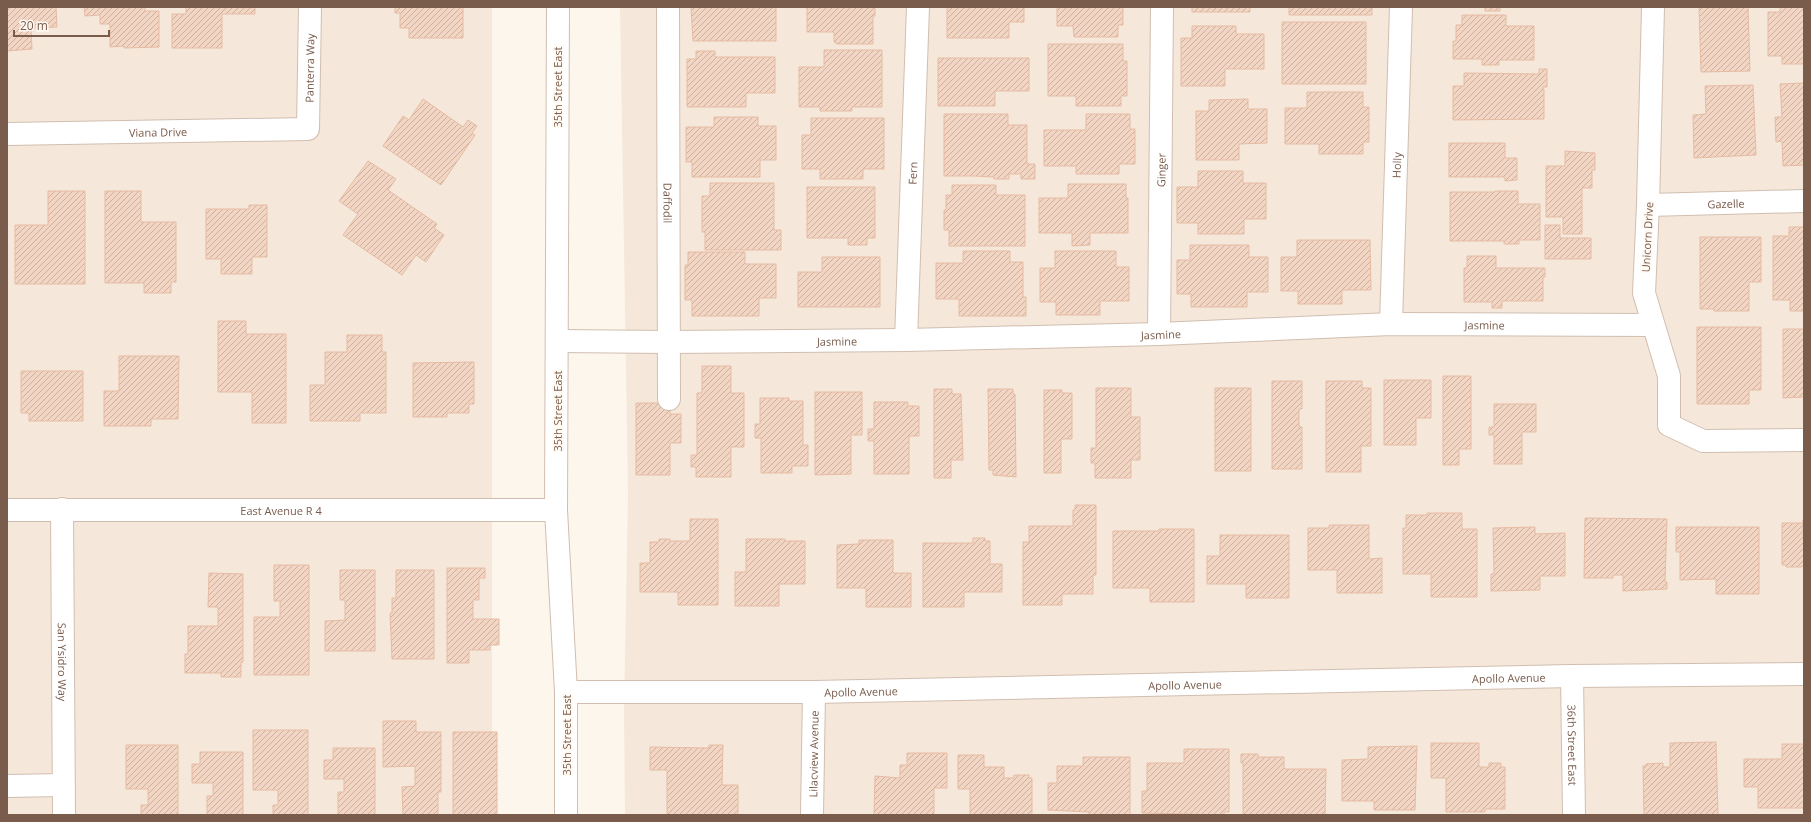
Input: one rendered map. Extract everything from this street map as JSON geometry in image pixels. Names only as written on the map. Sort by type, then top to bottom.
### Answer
[{"type":"street","name":"Panterra Way","points":[[308,129],[310,7]]},
{"type":"street","name":"35th Street East","points":[[558,7],[556,510],[566,692],[566,815]]},
{"type":"street","name":"Daffodil","points":[[668,7],[669,399]]},
{"type":"street","name":"Fern","points":[[906,340],[918,7]]},
{"type":"street","name":"Ginger","points":[[1159,334],[1162,7]]},
{"type":"street","name":"Holly","points":[[1391,324],[1401,7]]},
{"type":"street","name":"Unicorn Drive","points":[[1653,7],[1648,205],[1644,293],[1652,325],[1669,376],[1669,425],[1704,441],[1804,440]]},
{"type":"street","name":"Viana Drive","points":[[7,134],[308,129]]},
{"type":"street","name":"Gazelle","points":[[1648,205],[1804,201]]},
{"type":"street","name":"Jasmine","points":[[557,341],[669,342],[906,340],[1159,334],[1391,324],[1652,325]]},
{"type":"street","name":"San Ysidro Way","points":[[62,509],[64,815]]},
{"type":"street","name":"East Avenue R 4","points":[[7,510],[556,510]]},
{"type":"street","name":"Apollo Avenue","points":[[566,692],[814,692],[1572,676],[1804,674]]},
{"type":"street","name":"36th Street East","points":[[1572,676],[1574,815]]},
{"type":"street","name":"Lilacview Avenue","points":[[812,815],[814,692]]},
{"type":"street","points":[[7,786],[63,785]]},
{"type":"shaded area","points":[[7,7],[492,7],[492,815],[7,815]]},
{"type":"shaded area","points":[[620,7],[1804,7],[1804,815],[625,815],[624,713],[628,493]]},
{"type":"building","points":[[7,7],[56,7],[57,27],[31,28],[32,49],[7,51]]},
{"type":"building","points":[[84,7],[145,7],[145,11],[159,11],[159,47],[110,47],[110,24],[100,24],[100,15],[85,16]]},
{"type":"building","points":[[186,7],[255,7],[255,14],[222,14],[222,48],[172,48],[172,14],[186,14]]},
{"type":"building","points":[[395,7],[463,7],[463,38],[409,38],[409,28],[400,28],[400,13],[395,13]]},
{"type":"building","points":[[691,7],[776,7],[776,41],[693,41]]},
{"type":"building","points":[[807,7],[875,7],[875,16],[873,16],[873,44],[836,44],[836,42],[834,42],[834,32],[807,32]]},
{"type":"building","points":[[947,7],[1024,7],[1024,22],[1009,22],[1009,38],[947,38]]},
{"type":"building","points":[[1057,7],[1123,7],[1123,25],[1118,25],[1118,37],[1074,37],[1073,26],[1057,26]]},
{"type":"building","points":[[1192,7],[1250,7],[1250,12],[1192,12]]},
{"type":"building","points":[[1289,7],[1372,7],[1372,15],[1289,15]]},
{"type":"building","points":[[1485,7],[1500,7],[1500,11],[1485,11]]},
{"type":"building","points":[[1699,7],[1748,7],[1750,71],[1701,72]]},
{"type":"building","points":[[1780,7],[1804,7],[1804,64],[1782,64],[1782,56],[1768,56],[1768,12],[1780,12]]},
{"type":"building","points":[[1462,15],[1506,15],[1506,26],[1534,26],[1534,60],[1499,60],[1499,65],[1482,65],[1482,59],[1453,59],[1453,41],[1456,41],[1456,25],[1462,25]]},
{"type":"building","points":[[1282,22],[1366,22],[1366,84],[1282,84]]},
{"type":"building","points":[[1192,26],[1236,26],[1236,34],[1264,34],[1264,69],[1225,69],[1225,86],[1181,86],[1181,38],[1192,38]]},
{"type":"building","points":[[1048,44],[1123,44],[1123,61],[1127,61],[1127,96],[1121,96],[1121,106],[1076,106],[1076,96],[1048,96]]},
{"type":"building","points":[[824,50],[882,50],[882,107],[852,107],[852,111],[820,111],[820,107],[799,107],[799,67],[824,67]]},
{"type":"building","points":[[696,51],[715,51],[715,57],[775,57],[775,93],[746,93],[746,107],[687,107],[687,59],[696,59]]},
{"type":"building","points":[[938,58],[1029,58],[1029,91],[995,91],[995,106],[938,106]]},
{"type":"building","points":[[1539,69],[1547,69],[1547,87],[1543,87],[1544,119],[1453,120],[1453,86],[1464,86],[1464,73],[1539,74]]},
{"type":"building","points":[[1804,83],[1804,165],[1783,166],[1782,141],[1776,142],[1775,117],[1782,117],[1780,84]]},
{"type":"building","points":[[1753,85],[1756,155],[1694,158],[1693,115],[1706,114],[1705,86]]},
{"type":"building","points":[[1307,92],[1363,92],[1363,107],[1369,107],[1369,142],[1363,142],[1363,154],[1319,154],[1319,144],[1285,144],[1285,108],[1307,108]]},
{"type":"building","points":[[423,99],[463,127],[468,120],[477,126],[472,133],[475,135],[441,185],[383,146],[403,116],[409,120]]},
{"type":"building","points":[[1248,99],[1248,109],[1267,109],[1267,143],[1239,144],[1239,160],[1196,160],[1196,111],[1209,111],[1209,100]]},
{"type":"building","points":[[944,114],[1008,114],[1008,125],[1027,125],[1027,164],[1035,164],[1035,179],[1021,179],[1021,174],[1009,174],[1009,179],[994,179],[994,177],[973,176],[944,176]]},
{"type":"building","points":[[1086,114],[1130,114],[1130,129],[1135,129],[1135,164],[1119,164],[1119,174],[1076,174],[1076,166],[1044,166],[1044,130],[1086,130]]},
{"type":"building","points":[[714,117],[758,117],[758,126],[776,126],[776,160],[760,160],[760,177],[692,177],[692,162],[686,162],[686,127],[714,127]]},
{"type":"building","points":[[811,118],[884,118],[884,169],[863,169],[863,179],[820,179],[820,169],[802,169],[802,135],[811,135]]},
{"type":"building","points":[[1449,143],[1505,143],[1505,158],[1517,158],[1517,180],[1505,181],[1505,177],[1449,177]]},
{"type":"building","points":[[1565,151],[1595,153],[1595,170],[1592,170],[1592,188],[1582,188],[1582,234],[1563,234],[1563,217],[1546,217],[1546,166],[1565,166]]},
{"type":"building","points":[[368,161],[396,179],[388,190],[437,224],[434,228],[444,235],[426,262],[416,255],[402,275],[343,235],[358,214],[339,201]]},
{"type":"building","points":[[1198,171],[1243,171],[1243,183],[1266,183],[1266,219],[1244,219],[1244,234],[1198,234],[1198,223],[1177,223],[1177,187],[1198,187]]},
{"type":"building","points":[[710,183],[774,183],[774,230],[781,230],[781,250],[705,250],[705,232],[702,232],[702,196],[710,196]]},
{"type":"building","points":[[1068,184],[1126,184],[1126,198],[1128,198],[1128,233],[1090,233],[1090,245],[1072,246],[1072,233],[1039,233],[1039,198],[1068,198]]},
{"type":"building","points":[[952,185],[996,185],[996,195],[1025,195],[1025,246],[949,246],[949,230],[944,230],[944,210],[946,210],[946,195],[952,195]]},
{"type":"building","points":[[807,187],[875,187],[875,238],[867,238],[867,245],[848,245],[848,238],[807,238]]},
{"type":"building","points":[[48,191],[85,191],[85,284],[15,284],[15,225],[48,225]]},
{"type":"building","points":[[105,191],[141,191],[141,222],[176,222],[176,282],[171,282],[171,293],[144,293],[144,283],[105,283]]},
{"type":"building","points":[[1518,191],[1518,204],[1540,204],[1540,240],[1519,240],[1519,244],[1504,244],[1504,241],[1450,241],[1450,192]]},
{"type":"building","points":[[249,205],[267,205],[267,257],[252,257],[252,274],[221,274],[221,259],[206,259],[206,209],[249,209]]},
{"type":"building","points":[[1545,225],[1560,225],[1560,238],[1591,238],[1591,259],[1545,259]]},
{"type":"building","points":[[1789,227],[1804,227],[1804,311],[1790,311],[1790,300],[1773,300],[1773,236],[1789,236]]},
{"type":"building","points":[[1700,237],[1761,237],[1761,282],[1749,282],[1749,311],[1714,311],[1714,309],[1700,309]]},
{"type":"building","points":[[1297,240],[1370,240],[1371,290],[1342,290],[1342,304],[1298,304],[1298,291],[1281,291],[1281,257],[1297,257]]},
{"type":"building","points":[[1190,245],[1249,245],[1249,257],[1268,257],[1268,292],[1247,292],[1247,307],[1191,307],[1191,294],[1177,294],[1177,260],[1190,260]]},
{"type":"building","points":[[963,251],[1010,251],[1010,262],[1023,262],[1023,297],[1026,297],[1026,316],[959,316],[959,299],[936,299],[936,263],[963,263]]},
{"type":"building","points":[[1055,251],[1116,251],[1116,267],[1129,267],[1129,301],[1100,301],[1100,315],[1056,315],[1056,302],[1040,302],[1040,268],[1055,268]]},
{"type":"building","points":[[688,252],[745,252],[745,264],[776,264],[776,298],[759,298],[759,316],[692,316],[692,300],[685,300],[685,265],[688,265]]},
{"type":"building","points":[[1467,256],[1496,256],[1496,268],[1545,268],[1545,277],[1543,277],[1543,301],[1502,301],[1502,308],[1492,308],[1492,302],[1464,302],[1464,268],[1467,268]]},
{"type":"building","points":[[822,257],[880,257],[880,307],[798,307],[798,272],[822,272]]},
{"type":"building","points":[[218,321],[246,321],[246,334],[286,334],[286,423],[252,423],[252,392],[218,392]]},
{"type":"building","points":[[1697,327],[1761,327],[1761,390],[1749,390],[1749,404],[1697,404]]},
{"type":"building","points":[[1783,329],[1804,329],[1804,397],[1783,398]]},
{"type":"building","points":[[347,335],[382,335],[382,352],[386,352],[386,413],[360,413],[360,421],[310,421],[310,385],[325,385],[325,352],[347,352]]},
{"type":"building","points":[[119,356],[179,356],[178,419],[151,419],[151,426],[104,426],[104,391],[119,391]]},
{"type":"building","points":[[474,362],[474,404],[469,404],[469,413],[447,413],[447,417],[413,417],[413,363]]},
{"type":"building","points":[[702,366],[731,366],[731,393],[744,393],[744,447],[731,447],[731,477],[696,477],[696,467],[691,467],[691,455],[697,455],[697,393],[702,393]]},
{"type":"building","points":[[21,371],[83,371],[83,421],[29,421],[29,413],[21,413]]},
{"type":"building","points":[[1443,376],[1471,376],[1471,449],[1459,449],[1459,465],[1443,465]]},
{"type":"building","points":[[1384,380],[1431,380],[1431,418],[1416,418],[1416,445],[1384,445]]},
{"type":"building","points":[[1272,381],[1302,381],[1302,409],[1299,409],[1299,427],[1302,427],[1302,469],[1272,469]]},
{"type":"building","points":[[1326,381],[1362,381],[1362,388],[1371,388],[1371,446],[1361,446],[1361,472],[1326,472]]},
{"type":"building","points":[[1096,388],[1131,388],[1131,417],[1140,417],[1140,460],[1131,460],[1131,478],[1095,478],[1095,463],[1091,463],[1091,448],[1096,448]]},
{"type":"building","points":[[1215,388],[1251,388],[1251,471],[1215,471]]},
{"type":"building","points":[[934,389],[952,389],[952,394],[961,394],[963,460],[951,460],[951,478],[934,478]]},
{"type":"building","points":[[988,389],[1013,389],[1013,394],[1015,394],[1016,477],[993,475],[993,470],[989,470]]},
{"type":"building","points":[[1044,390],[1062,390],[1062,393],[1072,393],[1072,439],[1061,439],[1061,473],[1044,473]]},
{"type":"building","points":[[815,392],[862,392],[862,435],[851,435],[851,474],[815,475]]},
{"type":"building","points":[[760,398],[789,398],[789,401],[803,401],[803,445],[808,445],[808,466],[792,466],[792,473],[761,473],[761,438],[755,438],[755,424],[760,424]]},
{"type":"building","points":[[874,402],[908,402],[908,406],[919,406],[919,436],[909,436],[909,474],[874,474],[874,441],[868,441],[868,429],[874,429]]},
{"type":"building","points":[[636,403],[670,403],[670,414],[681,414],[681,443],[670,443],[670,475],[636,475]]},
{"type":"building","points":[[1494,404],[1536,404],[1536,432],[1522,432],[1522,464],[1494,464],[1494,435],[1489,435],[1489,427],[1494,427]]},
{"type":"building","points":[[1075,505],[1096,505],[1096,575],[1093,575],[1093,594],[1062,594],[1062,605],[1023,605],[1023,542],[1029,542],[1029,526],[1073,526],[1073,510],[1075,510]]},
{"type":"building","points":[[1427,513],[1462,513],[1462,529],[1477,529],[1477,597],[1431,597],[1431,574],[1403,574],[1403,528],[1406,528],[1406,515],[1427,515]]},
{"type":"building","points":[[1585,518],[1667,519],[1665,582],[1667,582],[1667,589],[1623,591],[1623,575],[1613,575],[1613,578],[1584,578]]},
{"type":"building","points":[[690,519],[718,519],[718,605],[678,605],[678,592],[640,592],[640,563],[650,563],[650,542],[659,542],[659,539],[670,539],[670,541],[690,541]]},
{"type":"building","points":[[1803,520],[1804,566],[1786,567],[1786,565],[1782,565],[1782,523],[1803,523]]},
{"type":"building","points":[[1329,525],[1369,525],[1369,559],[1382,558],[1382,593],[1337,593],[1337,570],[1308,570],[1308,528],[1329,528]]},
{"type":"building","points":[[1535,527],[1535,534],[1565,533],[1565,576],[1540,576],[1540,590],[1491,591],[1491,574],[1494,574],[1493,528]]},
{"type":"building","points":[[1676,527],[1759,527],[1759,594],[1716,594],[1716,579],[1680,580],[1680,552],[1676,552]]},
{"type":"building","points":[[1159,529],[1194,529],[1194,602],[1150,602],[1150,588],[1113,588],[1113,531],[1159,531]]},
{"type":"building","points":[[1220,535],[1289,535],[1289,598],[1246,598],[1246,584],[1207,584],[1207,556],[1220,556]]},
{"type":"building","points":[[973,538],[985,538],[985,541],[990,541],[990,564],[1002,564],[1002,592],[964,592],[964,607],[923,607],[923,543],[973,543]]},
{"type":"building","points":[[746,539],[785,539],[785,541],[805,541],[805,584],[779,584],[779,606],[735,606],[735,572],[746,572]]},
{"type":"building","points":[[859,540],[893,540],[893,573],[911,573],[911,607],[866,607],[866,588],[837,588],[837,545],[859,544]]},
{"type":"building","points":[[274,565],[309,565],[309,675],[254,675],[254,617],[280,617],[280,601],[274,601]]},
{"type":"building","points":[[447,568],[485,568],[485,578],[479,578],[479,600],[473,600],[473,619],[499,619],[499,645],[490,645],[490,650],[469,650],[469,663],[447,663]]},
{"type":"building","points":[[340,570],[375,570],[375,651],[325,651],[325,621],[345,620],[345,600],[340,600]]},
{"type":"building","points":[[396,570],[434,570],[434,659],[392,659],[390,613],[392,613],[392,598],[396,598]]},
{"type":"building","points":[[209,573],[243,574],[243,662],[241,662],[241,677],[221,677],[221,673],[185,673],[185,654],[188,654],[188,626],[218,626],[218,607],[208,607]]},
{"type":"building","points":[[383,721],[416,721],[416,732],[441,732],[441,792],[438,792],[438,815],[403,815],[402,787],[415,786],[415,766],[383,767]]},
{"type":"building","points":[[253,730],[308,730],[308,815],[273,815],[273,805],[278,805],[278,790],[253,790]]},
{"type":"building","points":[[453,732],[497,732],[497,815],[453,815]]},
{"type":"building","points":[[1716,742],[1718,815],[1644,815],[1643,766],[1646,766],[1646,764],[1663,763],[1663,767],[1670,767],[1670,743]]},
{"type":"building","points":[[1431,743],[1479,743],[1479,767],[1489,767],[1489,763],[1501,763],[1501,767],[1505,767],[1505,809],[1485,809],[1485,812],[1446,812],[1446,778],[1431,778]]},
{"type":"building","points":[[1782,744],[1804,744],[1804,808],[1758,808],[1758,787],[1744,787],[1744,759],[1782,759]]},
{"type":"building","points":[[126,745],[178,745],[178,815],[141,815],[141,805],[148,805],[148,789],[126,789]]},
{"type":"building","points":[[709,745],[723,745],[722,785],[738,785],[738,815],[667,815],[667,770],[650,770],[650,747],[709,748]]},
{"type":"building","points":[[1417,746],[1415,810],[1374,810],[1374,801],[1342,801],[1342,760],[1368,759],[1368,747]]},
{"type":"building","points":[[333,748],[375,748],[375,815],[338,815],[338,792],[344,792],[344,779],[324,779],[324,760],[333,760]]},
{"type":"building","points":[[1184,749],[1229,749],[1229,812],[1224,812],[1224,815],[1142,813],[1142,791],[1147,791],[1147,763],[1184,763]]},
{"type":"building","points":[[200,752],[243,752],[243,815],[207,815],[207,796],[213,796],[213,783],[192,783],[192,764],[200,764]]},
{"type":"building","points":[[907,753],[947,753],[947,788],[934,788],[934,815],[874,815],[875,776],[900,778],[900,765],[907,765]]},
{"type":"building","points":[[1241,754],[1258,754],[1258,757],[1284,757],[1284,769],[1326,769],[1325,815],[1243,815],[1243,763],[1241,763]]},
{"type":"building","points":[[958,755],[984,755],[984,767],[1004,767],[1004,778],[1014,778],[1014,775],[1029,775],[1029,778],[1032,778],[1032,815],[970,815],[970,789],[958,789]]},
{"type":"building","points":[[1083,757],[1130,757],[1130,815],[1089,815],[1089,812],[1048,810],[1048,783],[1057,783],[1057,766],[1083,766]]}]
